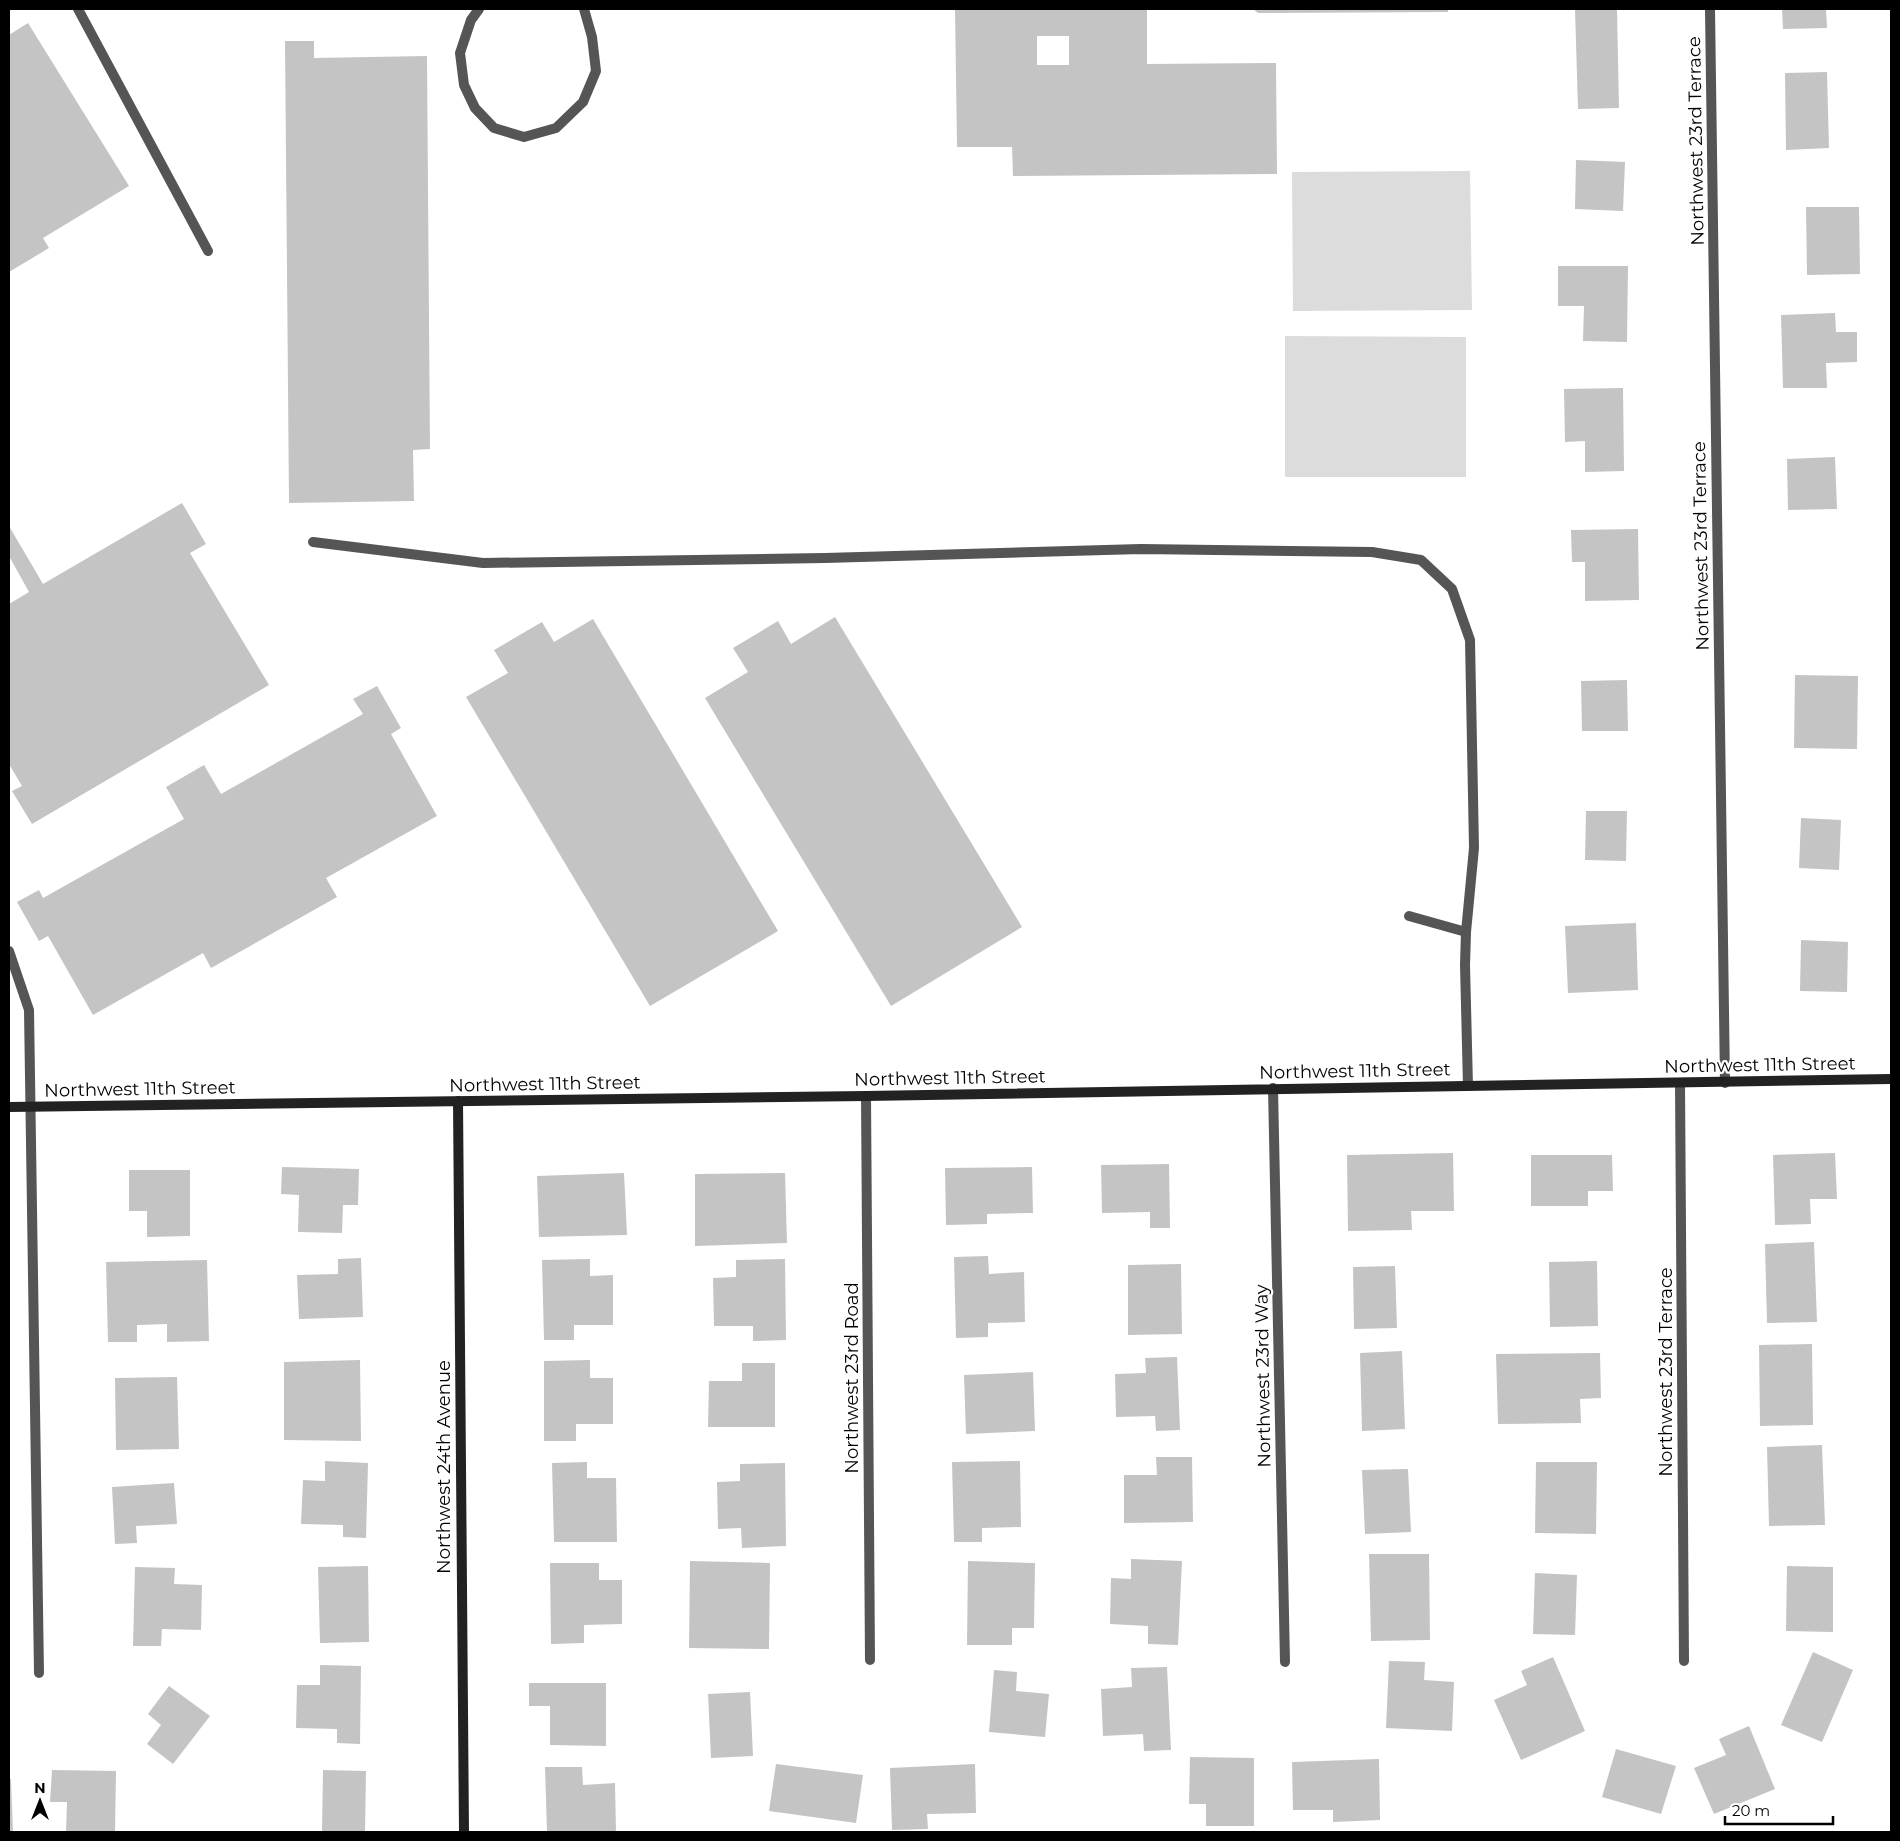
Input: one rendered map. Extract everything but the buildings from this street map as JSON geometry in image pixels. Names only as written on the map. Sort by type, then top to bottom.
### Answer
[{"type":"street","points":[[78,9],[208,251]]},
{"type":"street","points":[[478,9],[470,20],[460,53],[464,85],[475,108],[494,128],[524,136],[556,128],[583,102],[596,71],[592,37],[584,9]]},
{"type":"street","name":"Northwest 23rd Terrace","points":[[1710,9],[1725,1083]]},
{"type":"street","points":[[313,542],[484,563],[825,558],[1141,549],[1372,552],[1421,560],[1452,589],[1470,640],[1474,848],[1466,932],[1465,965],[1468,1086]]},
{"type":"street","points":[[1410,916],[1466,932]]},
{"type":"street","points":[[9,951],[29,1010],[39,1673]]},
{"type":"street","name":"Northwest 11th Street","points":[[9,1107],[866,1096],[1891,1079]]},
{"type":"street","name":"Northwest 23rd Terrace","points":[[1680,1083],[1684,1661]]},
{"type":"street","name":"Northwest 23rd Way","points":[[1273,1088],[1285,1662]]},
{"type":"street","name":"Northwest 23rd Road","points":[[866,1096],[870,1660]]},
{"type":"street","name":"Northwest 24th Avenue","points":[[458,1101],[464,1832]]},
{"type":"shaded area","points":[[1470,171],[1472,310],[1293,311],[1292,172]]},
{"type":"shaded area","points":[[1285,336],[1466,337],[1466,477],[1285,477]]}]
